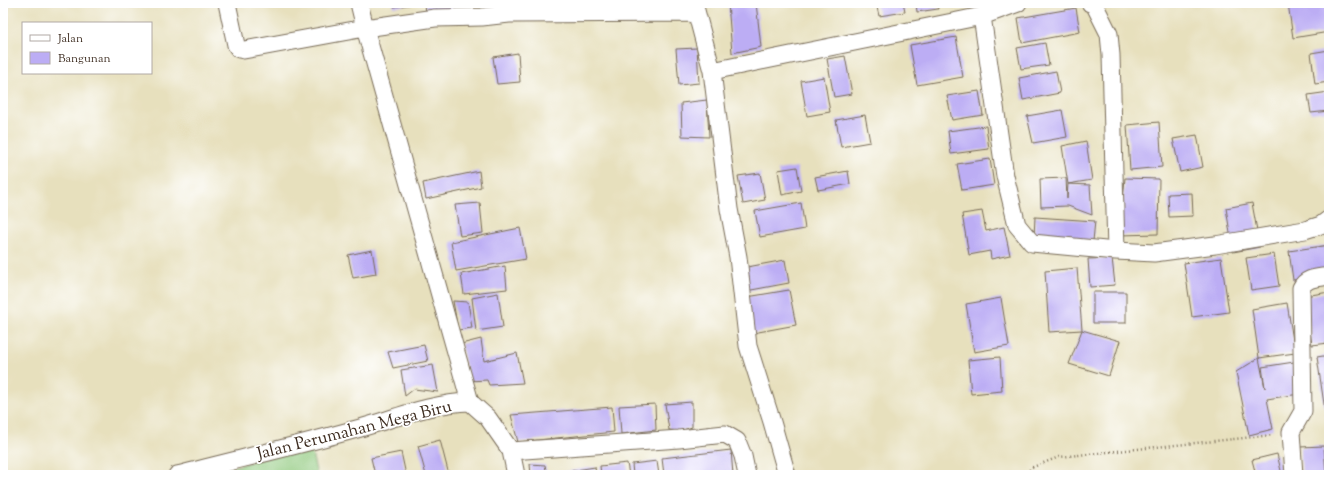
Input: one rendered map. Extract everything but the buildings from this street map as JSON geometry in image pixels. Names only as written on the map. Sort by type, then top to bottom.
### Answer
[{"type":"street","points":[[227,3],[236,45],[239,49],[244,50],[365,28],[435,18],[482,17],[509,9],[695,8],[712,71],[728,201],[738,257],[748,346],[787,475]]},
{"type":"street","points":[[359,3],[470,402]]},
{"type":"street","points":[[712,71],[982,16],[1018,3]]},
{"type":"street","points":[[1090,3],[1094,4],[1109,34],[1112,72],[1116,251]]},
{"type":"street","points":[[982,16],[1005,176],[1017,225],[1032,243],[1116,251],[1154,252],[1215,245],[1305,230],[1321,225],[1329,219]]},
{"type":"street","points":[[1294,475],[1291,432],[1303,411],[1302,288],[1304,283],[1309,280],[1329,276]]},
{"type":"street","name":"Jalan Perumahan Mega Biru","points":[[177,475],[352,430],[453,402],[470,402],[488,418],[511,450]]},
{"type":"street","points":[[516,475],[511,450],[679,439],[725,434],[737,441],[743,456],[746,475]]},
{"type":"path","points":[[1023,475],[1033,467],[1059,457],[1250,438],[1291,432]]},
{"type":"green space","points":[[310,445],[317,475],[205,475]]}]
